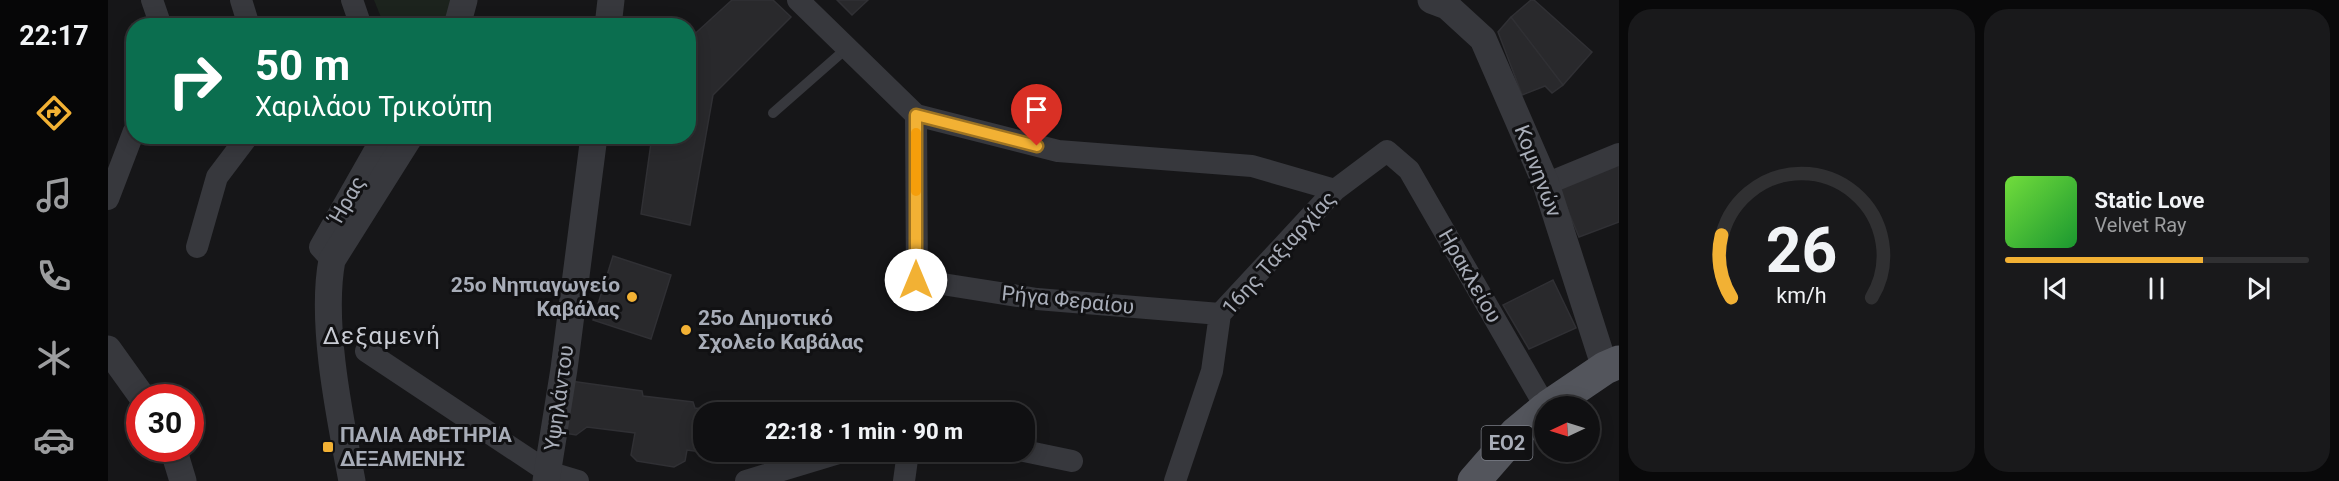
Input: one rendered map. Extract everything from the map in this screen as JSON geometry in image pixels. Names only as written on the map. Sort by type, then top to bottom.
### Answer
[{"type":"main road","name":"ΕΟ2","points":[[1563,396],[1612,365]]},
{"type":"main road","name":"ΕΟ2","points":[[1474,481],[1515,434],[1534,417]]},
{"type":"street","points":[[153,0],[159,18]]},
{"type":"street","points":[[242,0],[247,18]]},
{"type":"street","points":[[352,0],[358,18]]},
{"type":"street","points":[[460,18],[464,0]]},
{"type":"street","points":[[609,18],[611,0]]},
{"type":"street","points":[[798,0],[916,115],[1058,151],[1252,166],[1335,190]]},
{"type":"street","name":"Κομνηνών","points":[[1431,0],[1447,6],[1483,39],[1546,184],[1612,365]]},
{"type":"street","name":"Ρήγα Φεραίου","points":[[916,115],[916,280],[1037,299],[1220,314]]},
{"type":"street","points":[[108,199],[129,144]]},
{"type":"street","points":[[197,247],[217,177],[242,144]]},
{"type":"street","name":"Ήρας","points":[[332,260],[320,247],[378,144]]},
{"type":"street","points":[[352,481],[332,357],[328,279],[332,260],[405,144]]},
{"type":"street","name":"Υψηλάντου","points":[[547,476],[593,144]]},
{"type":"street","name":"16ης Ταξιαρχίας","points":[[1175,481],[1212,371],[1220,314],[1250,278],[1335,190],[1387,151]]},
{"type":"street","name":"Ηρακλείου","points":[[1387,151],[1409,170],[1540,396]]},
{"type":"street","points":[[1546,184],[1619,154]]},
{"type":"street","points":[[108,349],[133,384]]},
{"type":"street","points":[[366,351],[547,476],[578,481]]},
{"type":"street","points":[[1035,454],[1072,461]]},
{"type":"street","points":[[177,462],[183,481]]},
{"type":"street","points":[[746,481],[809,462]]},
{"type":"street","points":[[904,481],[907,462]]},
{"type":"lane","points":[[772,113],[847,48]]},
{"type":"shaded area","points":[[374,0],[454,0],[451,18],[381,18]]},
{"type":"building","points":[[732,0],[773,0],[791,17],[713,95],[690,225],[641,214],[651,144],[696,144],[696,33]]},
{"type":"building","points":[[837,0],[868,0],[852,15]]},
{"type":"building","points":[[1534,0],[1592,52],[1563,85],[1511,17]]},
{"type":"building","points":[[1511,17],[1563,85],[1552,93],[1545,86],[1522,95],[1498,32]]},
{"type":"building","points":[[1619,164],[1619,222],[1579,237],[1559,189]]},
{"type":"building","name":"25ο Νηπιαγωγείο Καβάλας","points":[[613,256],[671,275],[651,339],[593,320]]},
{"type":"building","points":[[1553,280],[1576,328],[1529,349],[1503,305]]},
{"type":"building","points":[[563,380],[642,391],[643,396],[693,402],[693,451],[687,450],[685,461],[674,467],[637,461],[631,455],[635,433],[587,427],[576,435],[565,433]]},
{"type":"slow traffic","points":[[916,133],[916,191]]},
{"type":"place","name":"25ο Νηπιαγωγείο Καβάλας","points":[[632,297]]},
{"type":"place","name":"25ο Δημοτικό Σχολείο Καβάλας","points":[[686,330]]},
{"type":"place","name":"ΠΑΛΙΑ ΑΦΕΤΗΡΙΑ ΔΕΞΑΜΕΝΗΣ","points":[[328,447]]},
{"type":"district","name":"Δεξαμενή","points":[[382,336]]},
{"type":"route","points":[[916,280],[916,115],[1037,146]]}]
